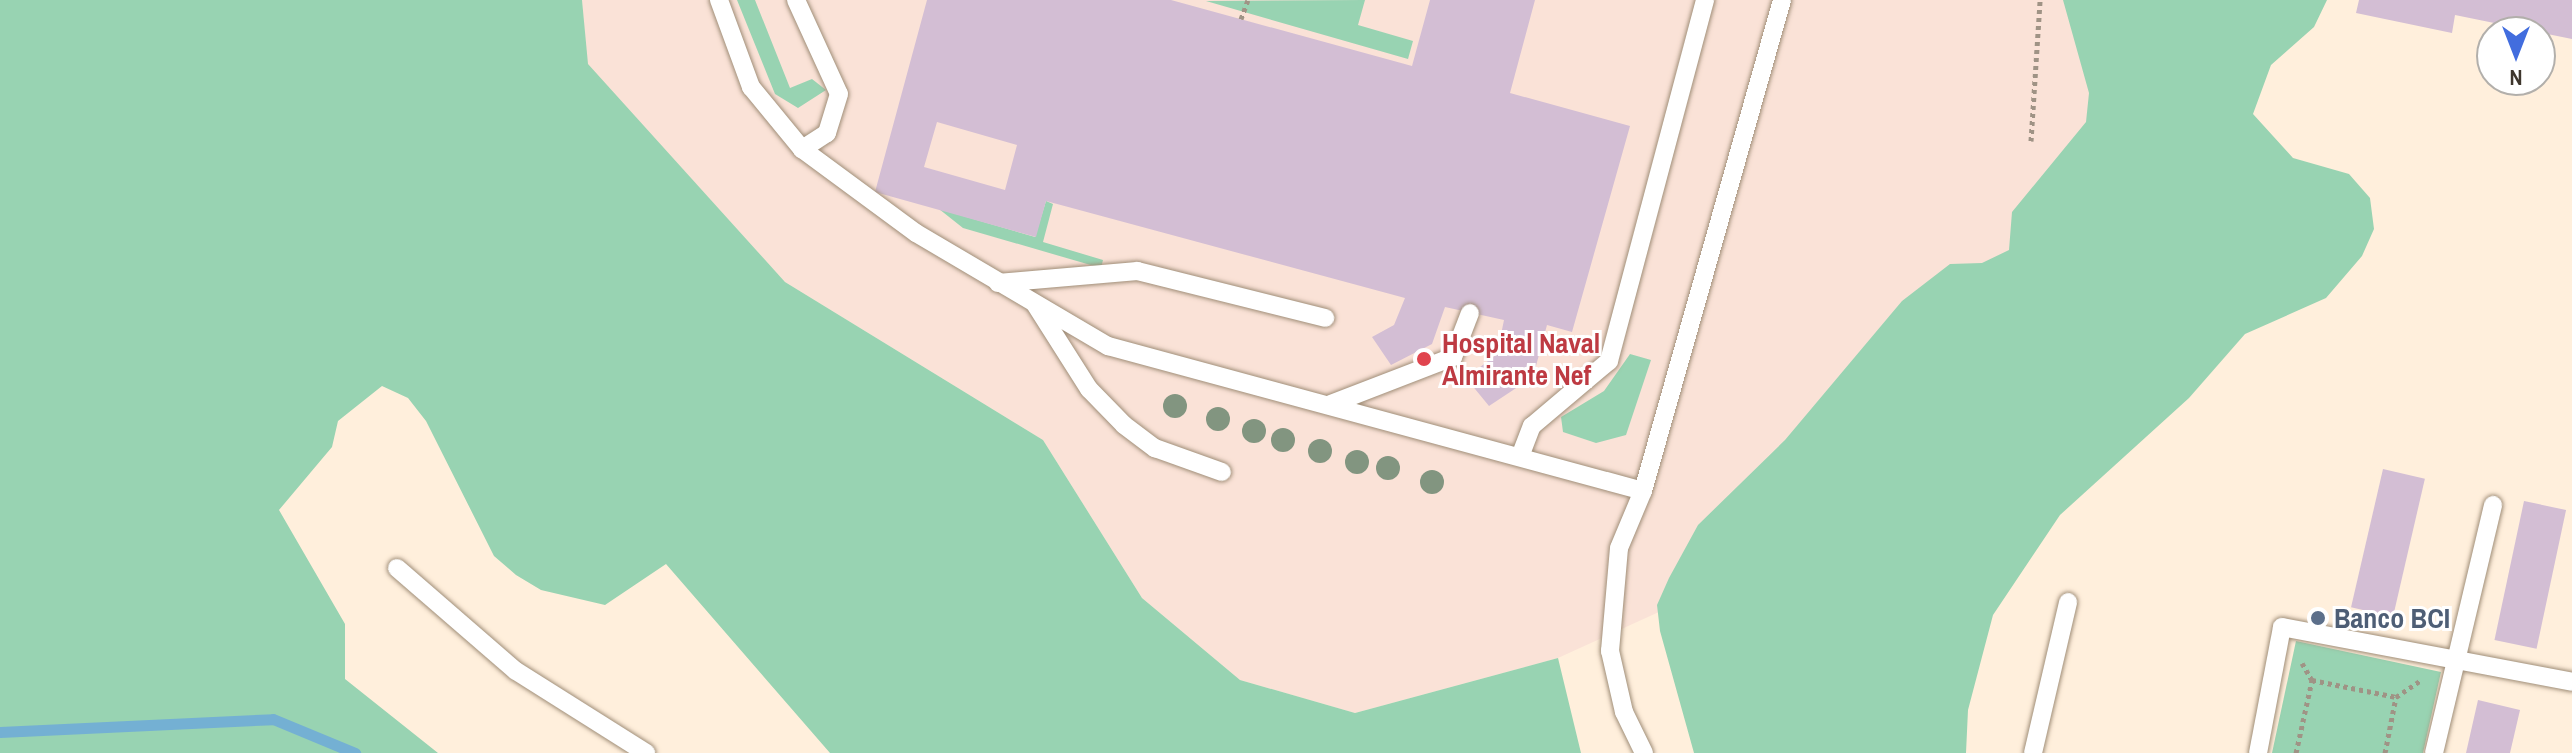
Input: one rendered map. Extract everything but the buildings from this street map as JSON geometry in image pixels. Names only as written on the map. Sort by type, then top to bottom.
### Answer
[{"type":"lane","points":[[719,0],[751,87],[802,149],[998,283],[1108,346],[1521,454],[1643,491]]},
{"type":"lane","points":[[796,0],[839,94],[827,133],[802,149]]},
{"type":"lane","points":[[1521,454],[1532,426],[1609,361],[1705,0]]},
{"type":"lane","points":[[1644,753],[1615,684],[1608,618],[1619,548],[1643,491],[1782,0]]},
{"type":"lane","points":[[998,283],[1137,271],[1325,318]]},
{"type":"lane","points":[[1035,304],[1089,389],[1124,425],[1155,448],[1222,472]]},
{"type":"lane","points":[[1331,404],[1453,357],[1470,313]]},
{"type":"lane","points":[[2434,753],[2493,505]]},
{"type":"lane","points":[[397,568],[516,671],[646,753]]},
{"type":"lane","points":[[2033,753],[2068,602]]},
{"type":"lane","points":[[2258,753],[2282,627],[2458,657],[2572,682]]},
{"type":"path","points":[[1241,19],[1248,0]]},
{"type":"path","points":[[2031,141],[2040,0]]},
{"type":"path","points":[[2282,627],[2312,680],[2296,753]]},
{"type":"path","points":[[2312,680],[2396,697],[2458,657]]},
{"type":"path","points":[[2385,753],[2396,697]]},
{"type":"shaded area","name":"Hospital Naval Almirante Nef","points":[[582,0],[2100,0],[2116,95],[1863,519],[1558,658],[1355,713],[1240,680],[1142,598],[1043,440],[785,282],[587,64]]},
{"type":"green space","points":[[0,0],[582,0],[588,64],[785,282],[1043,440],[1142,598],[1240,680],[1355,713],[1558,658],[1581,753],[830,753],[666,564],[605,605],[541,590],[516,575],[494,556],[426,421],[408,398],[382,386],[338,421],[332,447],[279,510],[345,624],[345,679],[438,753],[0,753]]},
{"type":"green space","points":[[737,0],[755,0],[790,88],[812,79],[826,90],[798,108],[775,94]]},
{"type":"green space","points":[[1365,0],[1358,25],[1413,41],[1408,59],[1206,1]]},
{"type":"green space","points":[[2063,0],[2327,0],[2314,27],[2271,65],[2253,114],[2293,158],[2349,174],[2370,198],[2374,229],[2362,256],[2326,298],[2245,334],[2189,398],[2060,515],[1993,615],[1968,710],[1966,753],[1694,753],[1660,631],[1657,605],[1669,578],[1698,525],[1785,440],[1902,301],[1950,264],[1982,263],[2009,250],[2012,212],[2086,122],[2089,93]]},
{"type":"green space","points":[[1046,201],[1053,204],[1043,242],[1103,260],[1101,268],[963,228],[939,209],[1035,237]]},
{"type":"green space","points":[[1630,354],[1651,360],[1626,435],[1596,443],[1563,432],[1561,417],[1604,391]]},
{"type":"green space","points":[[2296,641],[2441,672],[2423,753],[2272,753]]},
{"type":"waterway","points":[[0,732],[273,719],[355,753]]},
{"type":"place","name":"Hospital Naval Almirante Nef","points":[[1424,359]]},
{"type":"place","name":"Banco BCI","points":[[2318,618]]}]
